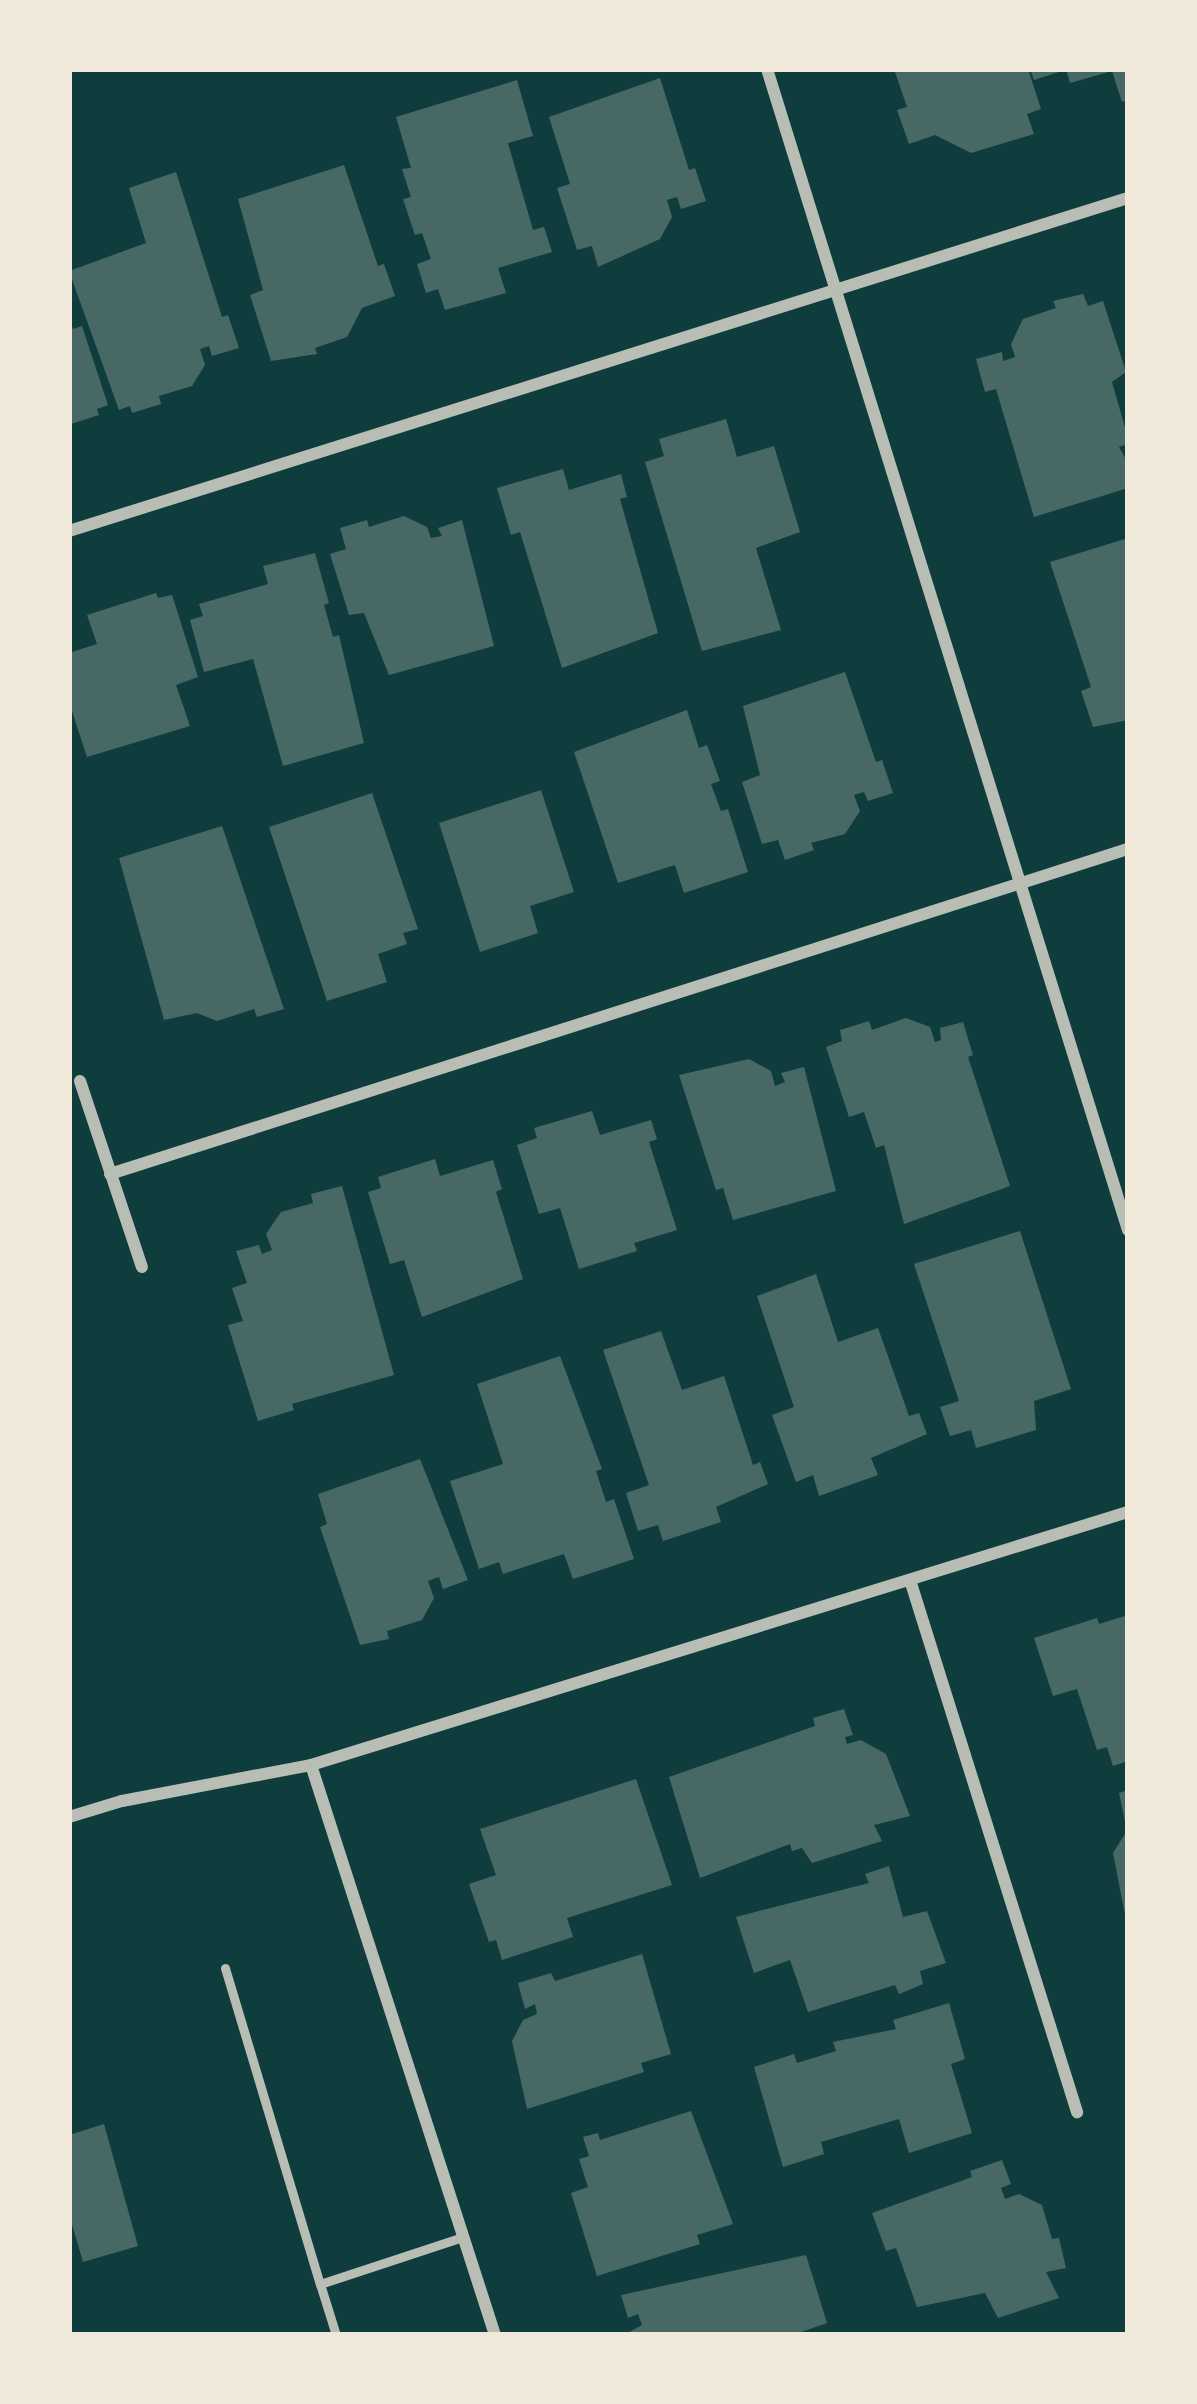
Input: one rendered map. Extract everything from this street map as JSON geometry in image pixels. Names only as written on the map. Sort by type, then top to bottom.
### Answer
[{"type":"street","points":[[766,69],[1128,1230]]},
{"type":"street","points":[[69,531],[1128,198]]},
{"type":"street","points":[[110,1174],[1128,849]]},
{"type":"street","points":[[80,1082],[142,1267]]},
{"type":"street","points":[[69,1817],[122,1801],[311,1765],[1128,1513]]},
{"type":"street","points":[[910,1580],[1077,2112]]},
{"type":"street","points":[[311,1765],[495,2335]]},
{"type":"lane","points":[[225,1968],[335,2335]]},
{"type":"lane","points":[[320,2284],[463,2237]]},
{"type":"building","points":[[894,69],[1028,69],[1041,109],[1027,114],[1034,134],[971,153],[935,135],[909,144],[897,110],[907,107]]},
{"type":"building","points":[[1030,69],[1064,69],[1065,70],[1034,80]]},
{"type":"building","points":[[1066,69],[1128,69],[1128,100],[1122,102],[1112,71],[1070,83]]},
{"type":"building","points":[[660,78],[689,170],[695,168],[706,201],[681,209],[677,197],[667,200],[672,217],[660,239],[598,267],[592,246],[577,250],[557,188],[570,184],[549,117]]},
{"type":"building","points":[[517,80],[533,136],[508,143],[533,230],[544,227],[552,252],[498,268],[506,293],[445,310],[438,289],[426,293],[417,264],[431,259],[422,233],[415,235],[403,199],[411,197],[402,169],[411,168],[396,117]]},
{"type":"building","points":[[344,165],[378,266],[384,264],[395,296],[362,308],[347,337],[315,348],[317,354],[271,361],[250,295],[263,290],[238,199]]},
{"type":"building","points":[[176,172],[222,317],[228,315],[239,348],[212,356],[209,346],[200,349],[205,365],[192,386],[159,396],[161,404],[132,413],[130,406],[119,410],[69,271],[146,243],[129,188]]},
{"type":"building","points":[[1083,294],[1088,306],[1103,301],[1126,372],[1112,382],[1128,438],[1128,444],[1119,447],[1128,463],[1128,488],[1034,517],[996,389],[985,392],[976,359],[1002,352],[1003,361],[1015,357],[1011,344],[1023,319],[1056,308],[1053,301]]},
{"type":"building","points":[[69,320],[73,329],[82,326],[108,405],[97,409],[99,415],[71,424]]},
{"type":"building","points":[[726,419],[737,457],[774,446],[800,532],[756,548],[781,630],[702,651],[645,462],[664,456],[659,439]]},
{"type":"building","points":[[563,469],[569,490],[621,474],[627,497],[620,499],[658,633],[562,668],[520,532],[511,535],[497,488]]},
{"type":"building","points":[[404,516],[427,527],[431,538],[442,536],[438,528],[462,520],[494,646],[389,675],[364,613],[349,615],[330,554],[346,549],[340,528],[367,520],[369,527]]},
{"type":"building","points":[[1128,538],[1128,720],[1093,727],[1081,691],[1091,687],[1050,562]]},
{"type":"building","points":[[315,553],[329,603],[324,605],[333,637],[339,635],[364,743],[283,766],[253,659],[204,672],[190,620],[203,616],[199,604],[268,584],[263,566]]},
{"type":"building","points":[[156,593],[158,598],[172,595],[198,677],[176,685],[190,726],[87,757],[69,702],[69,653],[97,644],[87,615]]},
{"type":"building","points":[[845,672],[876,762],[882,760],[893,793],[868,801],[864,792],[854,795],[860,811],[845,834],[811,843],[814,850],[785,860],[778,840],[762,844],[742,782],[760,775],[743,706]]},
{"type":"building","points":[[687,710],[699,748],[707,745],[720,781],[711,784],[721,811],[728,809],[748,872],[684,893],[675,865],[618,883],[574,752]]},
{"type":"building","points":[[541,790],[574,892],[530,906],[538,933],[480,952],[439,823]]},
{"type":"building","points":[[372,793],[418,929],[403,933],[407,944],[378,954],[387,982],[327,1001],[269,827]]},
{"type":"building","points":[[222,826],[284,1009],[257,1017],[254,1009],[217,1021],[197,1013],[164,1020],[119,858]]},
{"type":"building","points":[[906,1018],[930,1027],[935,1042],[941,1040],[940,1028],[963,1022],[973,1055],[968,1057],[1010,1186],[904,1224],[884,1145],[876,1148],[864,1112],[849,1117],[826,1047],[842,1041],[840,1030],[869,1021],[872,1030]]},
{"type":"building","points":[[749,1059],[771,1071],[775,1086],[785,1082],[781,1073],[804,1067],[836,1191],[733,1220],[723,1188],[716,1190],[679,1075]]},
{"type":"building","points":[[592,1111],[600,1135],[651,1120],[657,1139],[649,1142],[677,1230],[634,1243],[637,1251],[579,1269],[560,1208],[539,1214],[517,1145],[537,1138],[534,1128]]},
{"type":"building","points":[[435,1159],[440,1176],[493,1160],[502,1189],[496,1192],[523,1279],[422,1317],[404,1260],[390,1264],[368,1192],[381,1188],[378,1177]]},
{"type":"building","points":[[342,1186],[394,1375],[292,1404],[294,1410],[258,1421],[228,1325],[243,1321],[232,1288],[247,1283],[236,1251],[259,1245],[262,1254],[272,1250],[266,1234],[281,1212],[313,1203],[311,1194]]},
{"type":"building","points":[[1020,1231],[1071,1389],[1034,1401],[1036,1430],[976,1448],[971,1430],[950,1436],[940,1407],[959,1401],[914,1264]]},
{"type":"building","points":[[816,1274],[838,1342],[878,1328],[909,1416],[919,1413],[927,1434],[871,1458],[878,1475],[819,1496],[813,1475],[796,1482],[772,1415],[794,1407],[757,1296]]},
{"type":"building","points":[[661,1331],[682,1390],[724,1376],[753,1465],[760,1462],[768,1484],[716,1507],[721,1522],[663,1541],[658,1525],[638,1531],[626,1493],[649,1485],[603,1350]]},
{"type":"building","points":[[560,1356],[602,1469],[596,1471],[606,1502],[614,1499],[634,1559],[573,1579],[564,1554],[503,1574],[499,1562],[479,1569],[450,1481],[503,1464],[477,1384]]},
{"type":"building","points":[[420,1459],[468,1580],[443,1589],[439,1577],[428,1581],[434,1598],[422,1620],[387,1631],[389,1639],[360,1645],[320,1527],[327,1524],[318,1494]]},
{"type":"building","points":[[1128,1615],[1128,1761],[1113,1766],[1107,1747],[1097,1750],[1077,1689],[1053,1696],[1034,1638],[1097,1618],[1099,1624]]},
{"type":"building","points":[[844,1709],[853,1735],[845,1737],[847,1744],[861,1740],[886,1754],[910,1816],[874,1825],[882,1841],[812,1863],[802,1848],[792,1851],[790,1844],[700,1878],[669,1777],[815,1726],[813,1718]]},
{"type":"building","points":[[636,1779],[672,1885],[567,1918],[573,1937],[502,1960],[496,1940],[489,1942],[469,1884],[496,1875],[480,1829]]},
{"type":"building","points":[[1128,1790],[1128,1825],[1126,1826],[1119,1793]]},
{"type":"building","points":[[1128,1829],[1128,1925],[1127,1925],[1113,1853]]},
{"type":"building","points":[[889,1866],[903,1917],[927,1911],[946,1963],[920,1971],[923,1984],[899,1994],[895,1985],[808,2012],[790,1960],[754,1973],[736,1917],[869,1883],[865,1874]]},
{"type":"building","points":[[642,1954],[671,2054],[641,2063],[644,2072],[527,2109],[512,2041],[523,2020],[537,2014],[535,2004],[525,2009],[518,1983],[551,1973],[555,1981]]},
{"type":"building","points":[[949,2003],[965,2059],[951,2064],[972,2133],[909,2153],[899,2119],[821,2142],[824,2154],[783,2167],[754,2067],[794,2054],[797,2063],[836,2051],[833,2042],[896,2029],[893,2020]]},
{"type":"building","points":[[691,2111],[733,2224],[697,2235],[700,2244],[597,2276],[571,2193],[588,2187],[579,2159],[589,2156],[583,2137],[598,2133],[600,2140]]},
{"type":"building","points":[[104,2124],[138,2246],[83,2262],[69,2214],[69,2135]]},
{"type":"building","points":[[1002,2160],[1011,2184],[1001,2188],[1005,2199],[1019,2194],[1042,2205],[1052,2239],[1059,2238],[1066,2268],[1046,2272],[1059,2298],[998,2318],[985,2293],[917,2307],[896,2248],[886,2251],[872,2213],[972,2177],[970,2171]]},
{"type":"building","points":[[806,2255],[827,2323],[793,2335],[624,2335],[642,2325],[638,2314],[628,2318],[621,2295]]}]
